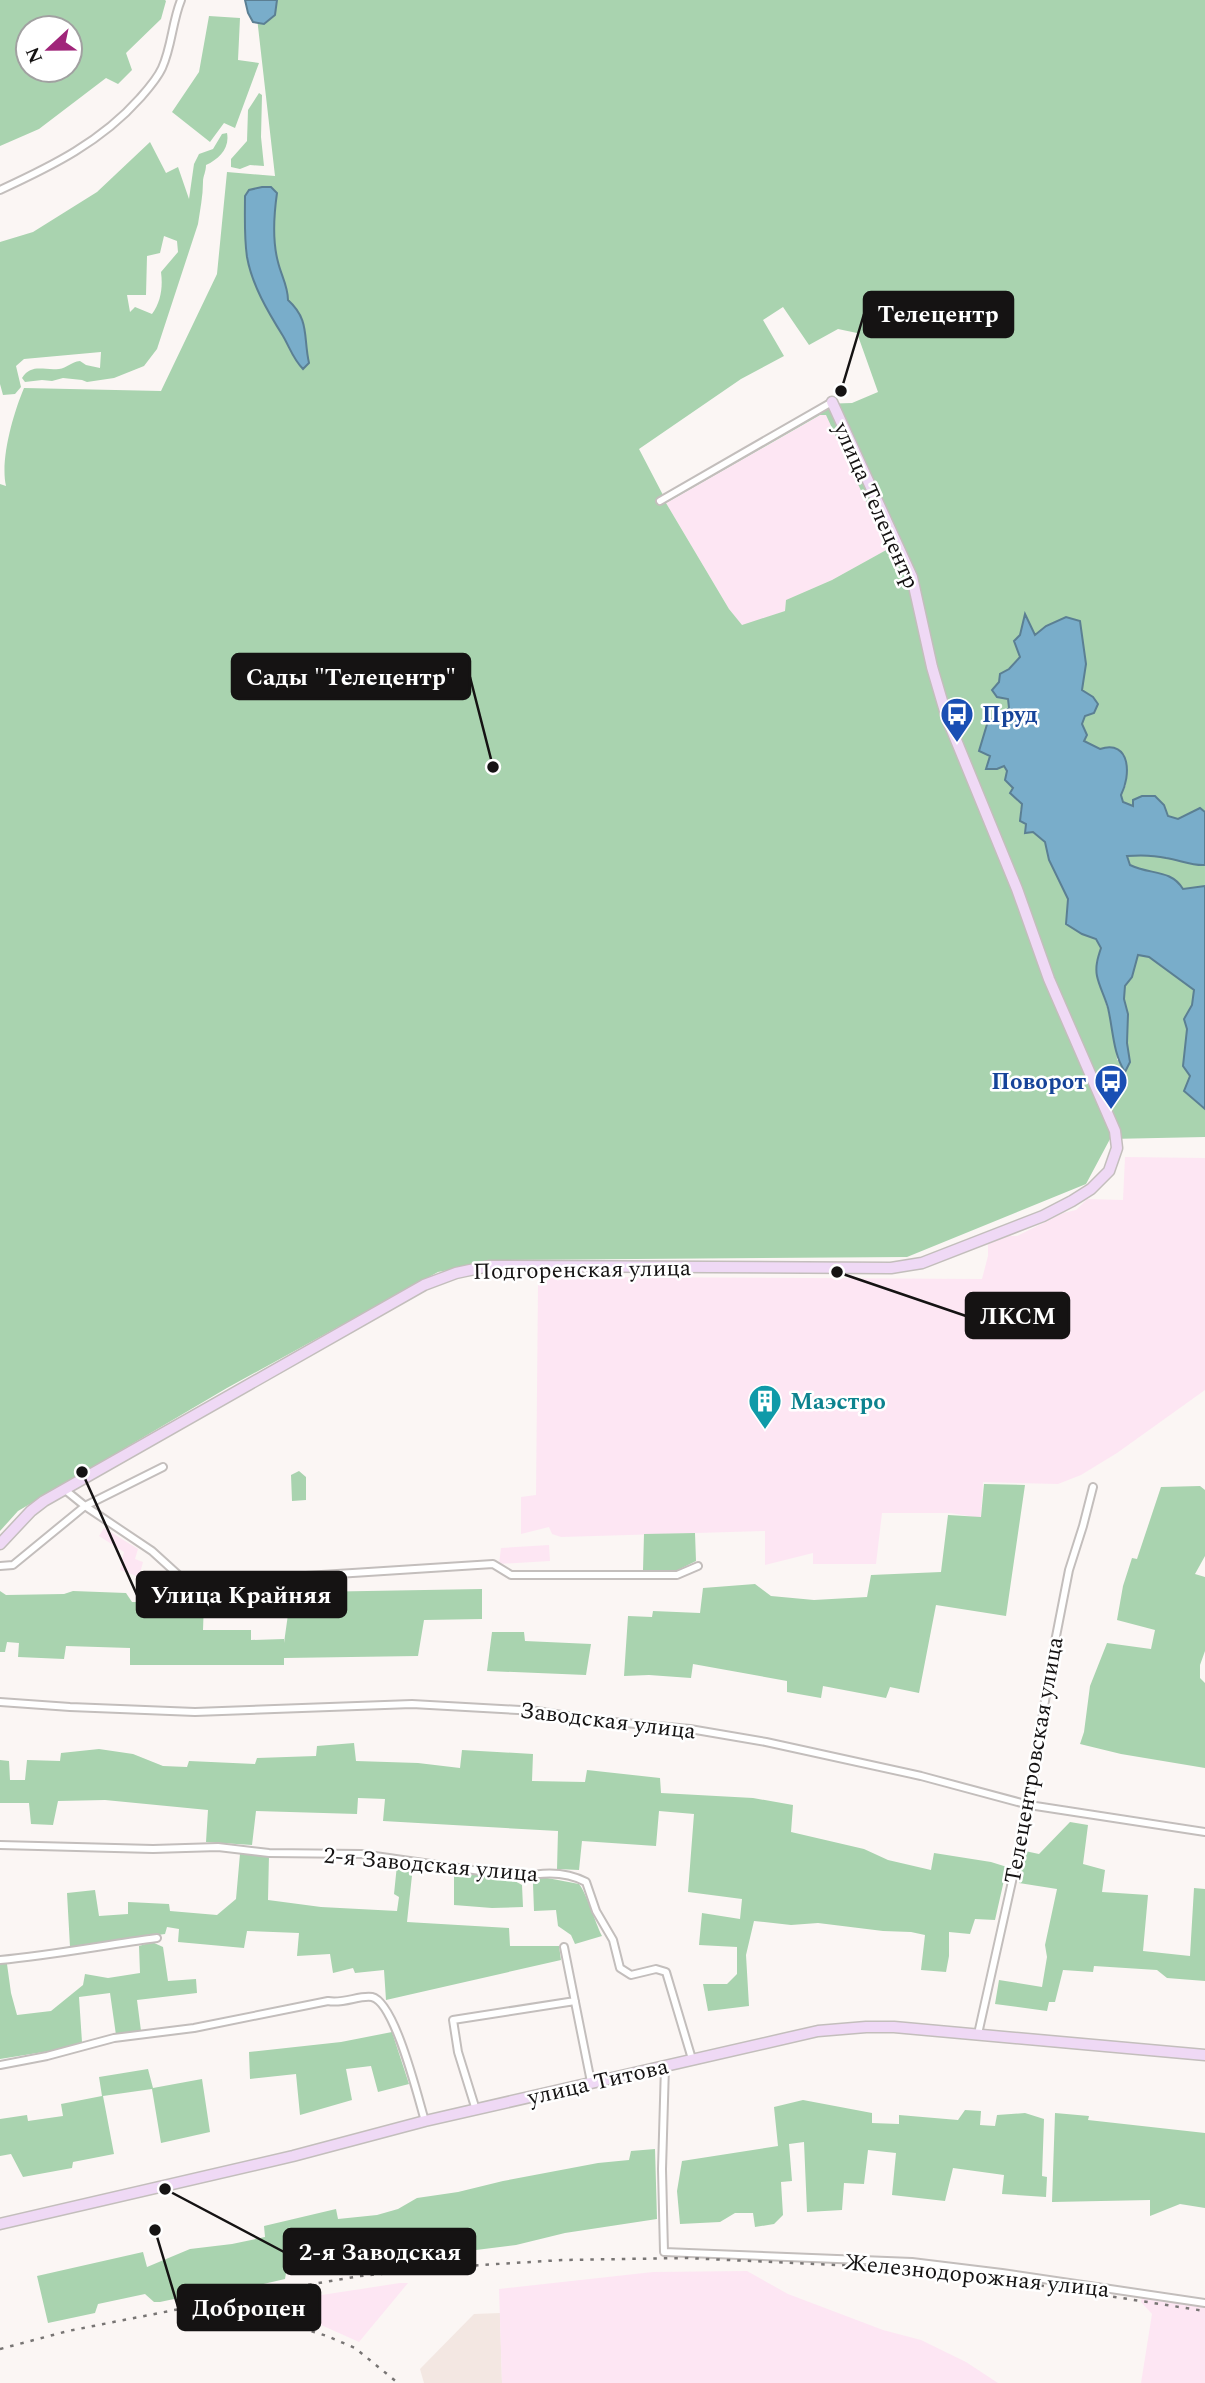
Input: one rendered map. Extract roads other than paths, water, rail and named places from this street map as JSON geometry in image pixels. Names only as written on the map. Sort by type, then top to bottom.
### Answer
[{"type":"street","points":[[0,190],[62,160],[100,136],[123,117],[160,71],[168,54],[181,0]]},
{"type":"street","name":"улица Телецентр","points":[[660,501],[831,402],[912,577],[934,677],[947,718],[1017,889],[1049,979],[1107,1108]]},
{"type":"street","name":"Подгоренская улица","points":[[0,1544],[31,1511],[64,1489],[424,1285],[456,1273],[489,1266],[891,1268],[922,1263],[1043,1216],[1091,1189],[1109,1171],[1117,1147],[1107,1108]]},
{"type":"street","points":[[0,1566],[13,1565],[85,1506],[163,1467]]},
{"type":"street","name":"Телецентровская улица","points":[[978,2034],[1029,1805],[1061,1607],[1074,1549],[1093,1487]]},
{"type":"street","points":[[64,1489],[152,1551],[185,1581],[491,1564],[511,1575],[677,1575],[698,1566]]},
{"type":"street","name":"Заводская улица","points":[[0,1702],[195,1712],[412,1704],[537,1712],[690,1729],[766,1742],[921,1776],[1029,1805],[1205,1832]]},
{"type":"street","name":"2-я Заводская улица","points":[[0,1845],[153,1849],[218,1847],[269,1853],[361,1854],[522,1877],[538,1873],[574,1876],[586,1882],[596,1911],[613,1940],[620,1968],[631,1975],[656,1969],[666,1972],[692,2059]]},
{"type":"street","points":[[0,1960],[54,1955],[157,1938]]},
{"type":"street","points":[[564,1947],[591,2082]]},
{"type":"street","points":[[0,2065],[114,2038],[194,2028],[328,2001],[339,2003],[370,1997],[380,2001],[388,2011],[398,2033],[425,2121]]},
{"type":"street","points":[[476,2109],[458,2052],[453,2020],[575,2001]]},
{"type":"street","name":"улица Титова","points":[[0,2224],[293,2156],[425,2121],[818,2031],[894,2027],[1205,2054]]},
{"type":"street","name":"Железнодорожная улица","points":[[665,2066],[662,2169],[664,2252],[912,2262],[1205,2303]]},
{"type":"water","points":[[245,0],[277,0],[275,15],[264,24],[253,22]]},
{"type":"water","points":[[271,187],[277,193],[274,227],[276,254],[288,300],[300,314],[305,329],[309,363],[303,369],[261,298],[247,257],[245,196],[249,190]]},
{"type":"water","points":[[1025,614],[1035,635],[1046,626],[1066,617],[1080,621],[1086,664],[1082,690],[1098,704],[1094,713],[1085,716],[1082,724],[1087,735],[1084,741],[1100,749],[1118,749],[1123,754],[1127,769],[1121,795],[1123,802],[1133,806],[1133,800],[1142,796],[1155,796],[1164,805],[1168,816],[1178,819],[1200,808],[1205,812],[1205,865],[1156,856],[1127,856],[1130,865],[1166,875],[1183,889],[1205,886],[1205,1109],[1184,1091],[1190,1076],[1183,1066],[1187,1029],[1184,1019],[1192,1005],[1194,990],[1149,957],[1138,955],[1132,977],[1125,986],[1130,1062],[1125,1072],[1118,1057],[1108,1008],[1097,976],[1101,948],[1096,939],[1066,924],[1068,899],[1049,860],[1045,842],[1033,832],[1025,833],[1026,824],[1020,821],[1022,804],[1010,793],[1013,788],[1005,780],[1007,771],[1004,766],[986,769],[990,756],[979,751],[988,721],[993,719],[1002,723],[1003,715],[1009,708],[1008,699],[997,697],[992,690],[999,682],[1000,674],[1020,657],[1014,641],[1020,635]]},
{"type":"railway","points":[[0,2349],[68,2331],[360,2276],[562,2260],[686,2258],[901,2268],[980,2276],[1205,2311]]},
{"type":"railway","points":[[188,2315],[232,2313],[269,2318],[327,2336],[355,2348],[398,2383]]},
{"type":"place","name":"Телецентр","points":[[841,391]]},
{"type":"place","name":"Пруд","points":[[957,744]]},
{"type":"place","name":"Сады \"Телецентр\"","points":[[493,767]]},
{"type":"place","name":"Поворот","points":[[1111,1111]]},
{"type":"place","name":"ЛКСМ","points":[[837,1272]]},
{"type":"place","name":"Маэстро","points":[[765,1431]]},
{"type":"place","name":"Улица Крайняя","points":[[82,1472]]},
{"type":"place","name":"2-я Заводская","points":[[165,2189]]},
{"type":"place","name":"Доброцен","points":[[155,2230]]}]
